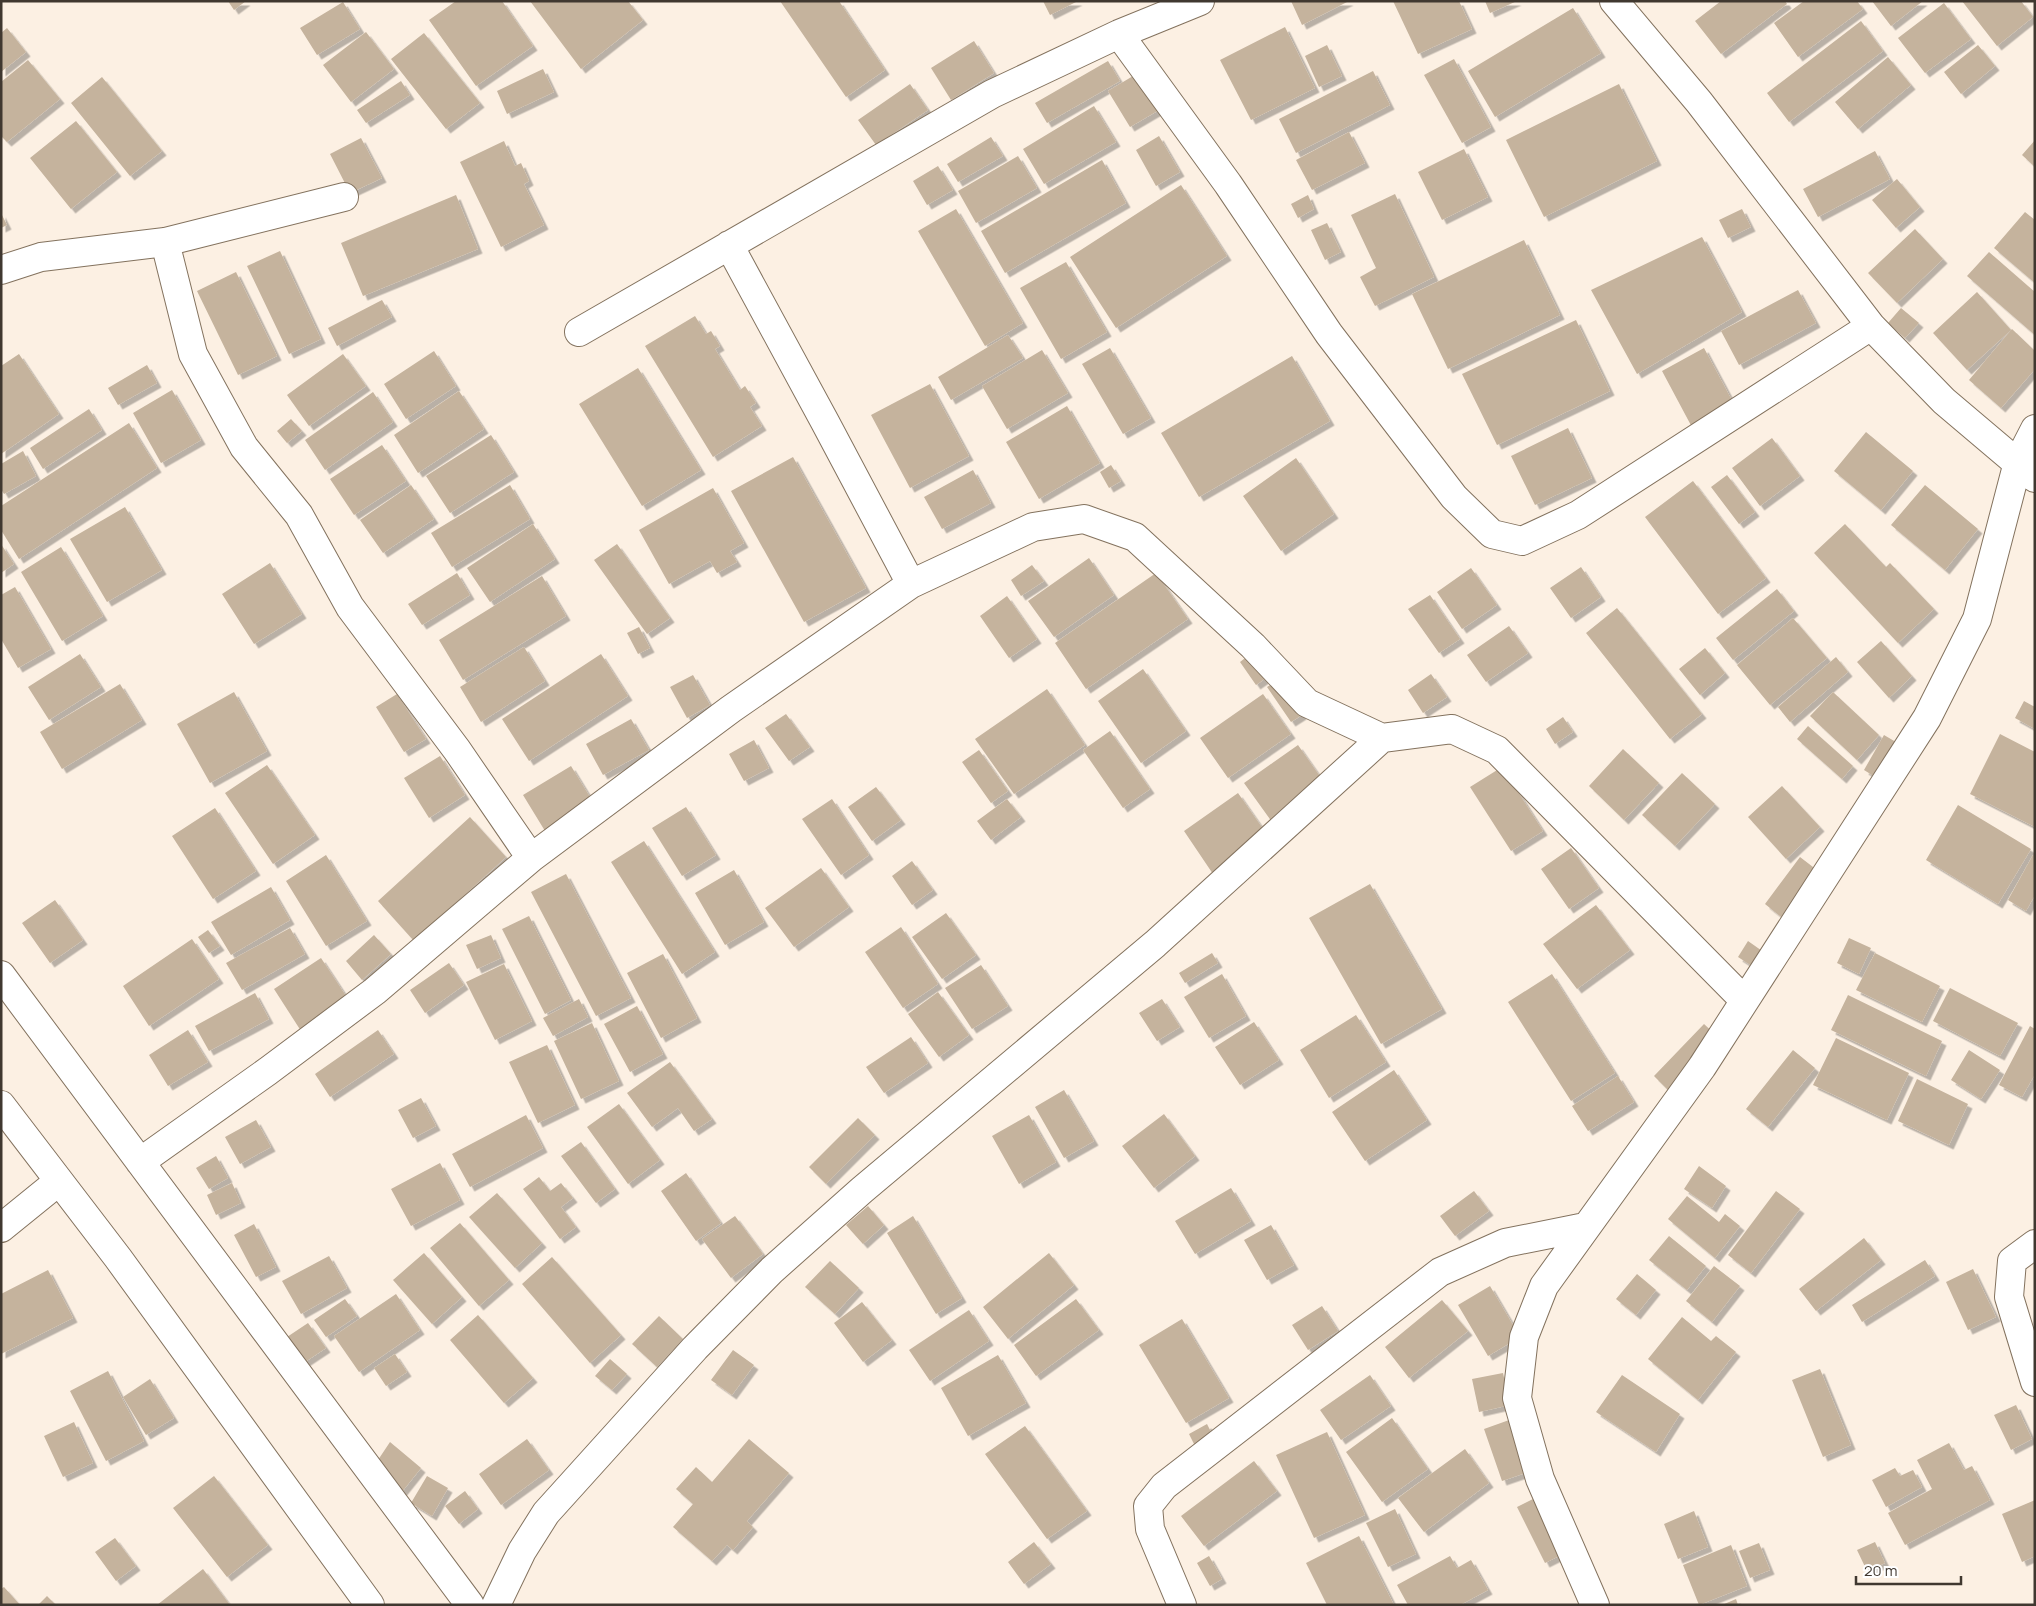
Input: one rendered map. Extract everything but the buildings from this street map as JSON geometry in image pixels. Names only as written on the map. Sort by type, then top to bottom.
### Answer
[{"type":"street","points":[[579,332],[992,94],[1119,34],[1200,1]]},
{"type":"street","points":[[1614,1],[1699,102],[1871,326],[1944,400],[2026,470]]},
{"type":"street","points":[[1119,34],[1228,184],[1329,334],[1454,497],[1492,534],[1522,541],[1578,515],[1871,326]]},
{"type":"street","points":[[1,270],[41,257],[165,242],[344,197]]},
{"type":"street","points":[[165,242],[193,354],[244,447],[299,515],[350,606],[457,750],[531,858]]},
{"type":"street","points":[[729,245],[910,584]]},
{"type":"street","points":[[1596,1605],[1540,1480],[1517,1398],[1524,1337],[1544,1286],[1702,1067],[1927,718],[1976,619],[2026,470],[2035,429]]},
{"type":"street","points":[[140,1162],[268,1071],[375,991],[531,858],[731,709],[910,584],[1033,526],[1084,519],[1135,537],[1253,646],[1307,703],[1382,738],[1452,729],[1497,750],[1744,1000]]},
{"type":"street","points":[[496,1605],[522,1550],[546,1513],[695,1348],[772,1270],[870,1184],[1155,944],[1382,738]]},
{"type":"street","points":[[1,975],[470,1605]]},
{"type":"street","points":[[1,1105],[118,1258],[370,1605]]},
{"type":"street","points":[[1,1228],[60,1181]]},
{"type":"street","points":[[1182,1605],[1150,1529],[1148,1506],[1164,1486],[1440,1272],[1505,1244],[1585,1227]]},
{"type":"street","points":[[2035,1244],[2012,1261],[2009,1297],[2035,1382]]}]
